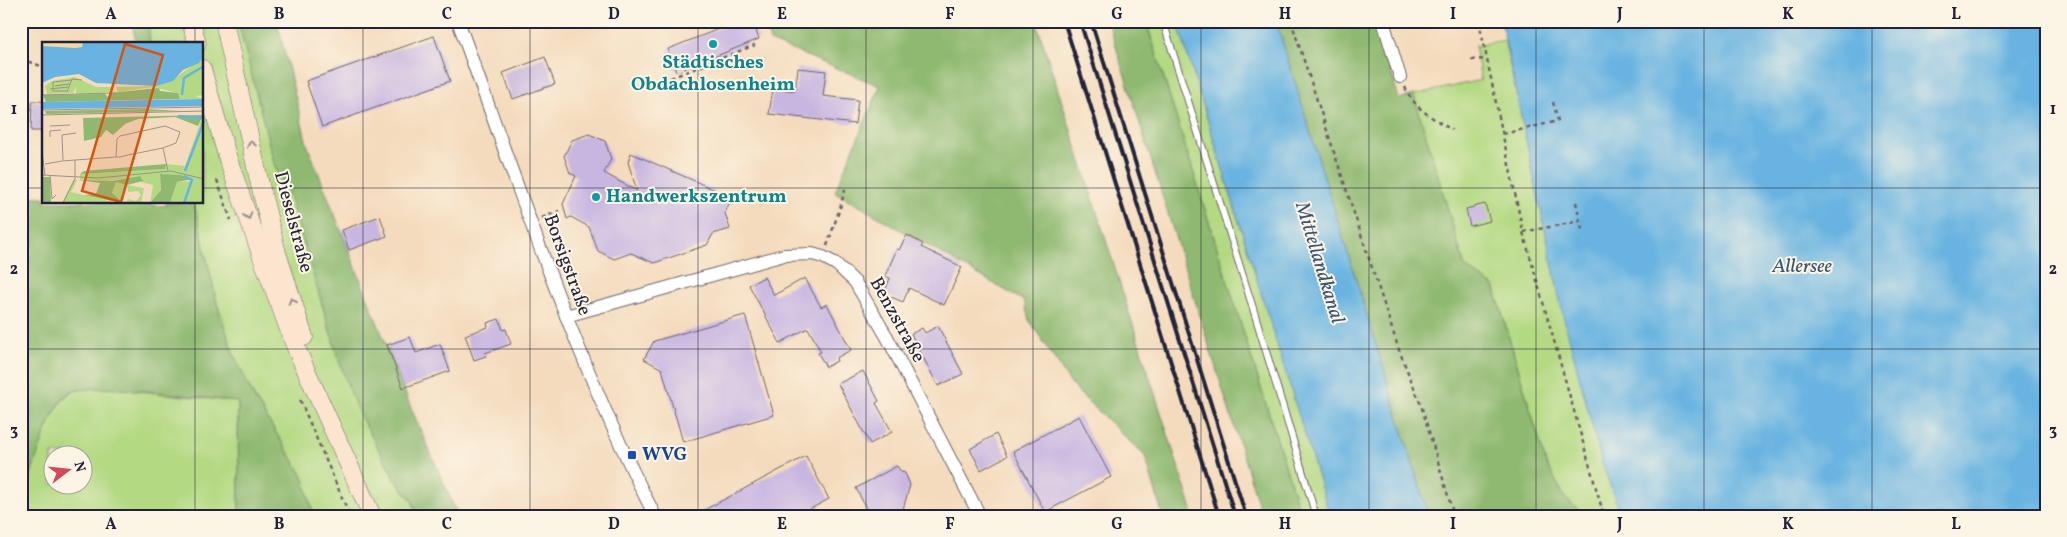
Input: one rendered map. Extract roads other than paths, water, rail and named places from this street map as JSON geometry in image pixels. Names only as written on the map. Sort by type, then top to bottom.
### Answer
[{"type":"main road","points":[[191,21],[196,42]]},
{"type":"main road","name":"Dieselstraße","points":[[224,21],[277,253],[334,431]]},
{"type":"main road","name":"Dieselstraße","points":[[204,76],[228,159],[262,258],[296,348],[372,516]]},
{"type":"street","name":"Borsigstraße","points":[[458,21],[566,316],[626,457],[655,516]]},
{"type":"street","points":[[1383,21],[1400,77]]},
{"type":"street","name":"Benzstraße","points":[[566,316],[769,258],[797,254],[823,258],[836,264],[846,272],[864,295],[980,516]]},
{"type":"lane","points":[[1163,21],[1316,516]]},
{"type":"water","name":"Mittellandkanal","points":[[1177,21],[1276,21],[1429,516],[1330,516]]},
{"type":"water","name":"Allersee","points":[[1501,21],[2046,21],[2046,516],[1621,516],[1602,463],[1563,315]]},
{"type":"railway","points":[[1064,21],[1219,516]]},
{"type":"railway","points":[[1080,21],[1235,516]]},
{"type":"railway","points":[[1091,21],[1246,516]]},
{"type":"place","name":"Städtisches Obdachlosenheim","points":[[713,44]]},
{"type":"place","name":"Handwerkszentrum","points":[[596,197]]},
{"type":"place","name":"WVG","points":[[632,455]]}]
